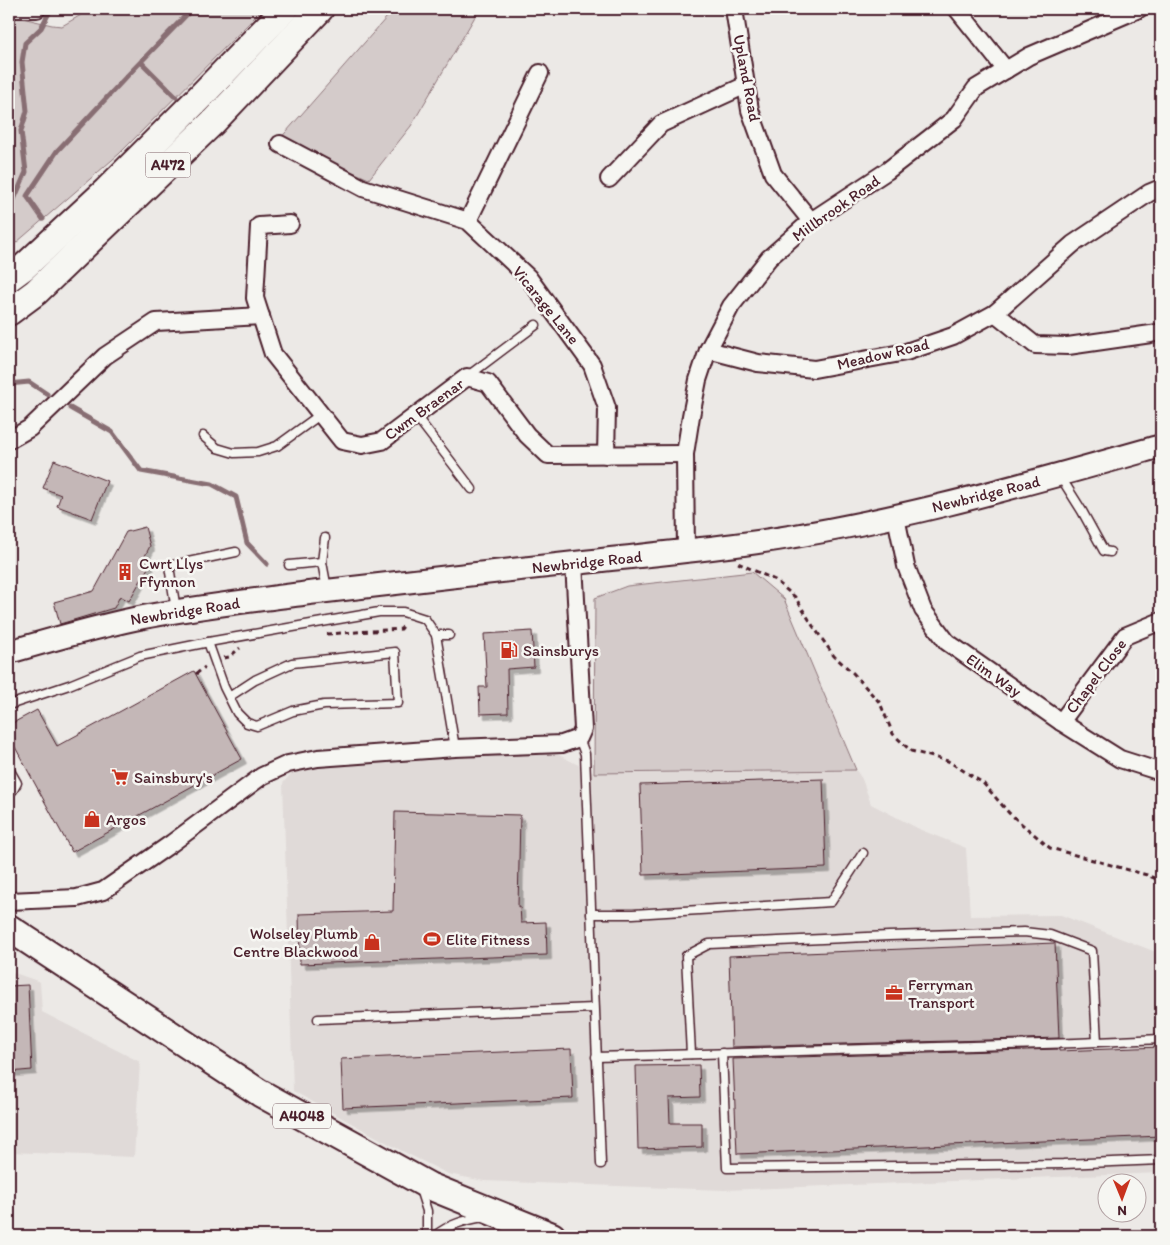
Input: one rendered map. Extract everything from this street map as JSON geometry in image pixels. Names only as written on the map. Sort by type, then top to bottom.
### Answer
[{"type":"main road","name":"A472","points":[[9,278],[24,267],[106,191],[285,9]]},
{"type":"main road","name":"A472","points":[[9,312],[36,292],[213,122],[320,9]]},
{"type":"main road","name":"Newbridge Road","points":[[9,652],[132,619],[176,611],[328,591],[747,544],[792,536],[896,517],[1059,475],[1161,446]]},
{"type":"main road","name":"A4048","points":[[9,928],[260,1093],[429,1186],[552,1236]]},
{"type":"street","points":[[9,9],[37,9]]},
{"type":"street","name":"Upland Road","points":[[734,9],[750,110],[774,174],[811,221]]},
{"type":"street","points":[[957,9],[1006,70]]},
{"type":"street","points":[[1101,9],[1115,19]]},
{"type":"street","name":"Millbrook Road","points":[[686,551],[686,454],[698,380],[708,350],[731,306],[769,258],[811,221],[887,171],[954,119],[976,88],[1029,56],[1139,9]]},
{"type":"street","points":[[468,221],[540,73]]},
{"type":"street","points":[[609,179],[661,124],[746,85]]},
{"type":"street","name":"Vicarage Lane","points":[[280,144],[363,188],[468,221],[528,277],[592,365],[607,408],[606,455]]},
{"type":"street","name":"Meadow Road","points":[[708,350],[758,363],[814,368],[906,352],[953,336],[995,313],[1074,244],[1149,193],[1161,188]]},
{"type":"street","name":"Cwm Braenar","points":[[290,224],[259,226],[255,298],[273,354],[342,441],[362,445],[382,441],[467,377],[488,383],[527,435],[548,455],[686,454]]},
{"type":"street","points":[[995,313],[1035,345],[1068,346],[1161,332]]},
{"type":"street","points":[[9,440],[30,428],[105,356],[156,322],[260,316]]},
{"type":"street","name":"Elim Way","points":[[896,517],[906,566],[923,610],[947,642],[1061,722],[1120,759],[1161,772]]},
{"type":"street","points":[[9,901],[77,898],[103,891],[172,843],[262,776],[288,764],[318,758],[455,748],[562,744],[579,738],[583,729],[574,563]]},
{"type":"street","name":"Chapel Close","points":[[1061,722],[1125,636],[1161,621]]},
{"type":"lane","points":[[467,377],[536,324]]},
{"type":"lane","points":[[203,436],[217,448],[234,452],[258,452],[277,446],[321,414]]},
{"type":"lane","points":[[416,416],[472,489]]},
{"type":"lane","points":[[1059,475],[1104,551],[1110,552]]},
{"type":"lane","points":[[325,538],[322,562],[328,591]]},
{"type":"lane","points":[[176,611],[169,566],[236,552]]},
{"type":"lane","points":[[289,565],[322,562]]},
{"type":"lane","points":[[9,706],[69,685],[140,656],[379,612],[403,612],[425,619],[436,635],[455,748]]},
{"type":"lane","points":[[436,635],[450,635]]},
{"type":"lane","points":[[208,642],[224,687],[229,697],[237,712],[247,723],[258,726],[293,711],[324,705],[398,703],[395,652],[292,663],[255,680],[229,697]]},
{"type":"lane","points":[[579,738],[584,754],[601,1164]]},
{"type":"lane","points":[[9,769],[17,783],[9,793]]},
{"type":"lane","points":[[591,914],[643,913],[831,902],[863,853]]},
{"type":"lane","points":[[691,1054],[686,956],[709,944],[879,936],[1024,932],[1050,935],[1092,950],[1097,1042]]},
{"type":"lane","points":[[318,1019],[594,1008]]},
{"type":"lane","points":[[596,1057],[1161,1039]]},
{"type":"lane","points":[[722,1053],[727,1168],[1063,1164],[1161,1160]]},
{"type":"lane","points":[[418,1179],[427,1212],[428,1236]]},
{"type":"lane","points":[[435,1236],[439,1232],[469,1219],[500,1215]]},
{"type":"path","points":[[744,566],[775,580],[795,597],[834,656],[854,673],[880,703],[893,734],[910,751],[948,761],[983,783],[1009,813],[1050,848],[1110,864],[1161,881]]},
{"type":"path","points":[[320,635],[401,629],[412,615]]},
{"type":"path","points":[[196,674],[215,660],[229,656],[241,646]]},
{"type":"shaded area","points":[[88,9],[263,9],[119,154],[9,249],[9,15],[62,26]]},
{"type":"shaded area","points":[[394,9],[479,9],[411,126],[369,179],[279,140]]},
{"type":"shaded area","points":[[752,572],[784,599],[856,770],[594,773],[595,598],[627,586]]},
{"type":"shaded area","points":[[555,753],[594,773],[856,770],[862,779],[871,804],[921,830],[966,848],[970,916],[1061,915],[1161,954],[1161,1173],[1098,1172],[1098,1175],[724,1190],[484,1181],[448,1174],[402,1151],[293,1091],[283,783],[291,774],[321,767],[375,762]]},
{"type":"shaded area","points":[[9,971],[40,982],[42,1012],[140,1062],[134,1157],[9,1152]]},
{"type":"building","points":[[54,460],[107,481],[92,519],[57,506],[61,495],[43,488]]},
{"type":"building","name":"Cwrt Llys Ffynnon","points":[[145,527],[150,546],[144,558],[152,561],[129,601],[120,596],[114,608],[60,624],[54,602],[94,591],[126,532]]},
{"type":"building","name":"Sainsburys","points":[[532,631],[534,667],[507,669],[508,713],[480,714],[479,687],[487,687],[484,634]]},
{"type":"building","name":"Sainsbury's","points":[[194,671],[242,759],[72,852],[9,736],[9,725],[37,710],[57,746]]},
{"type":"building","points":[[823,779],[826,868],[643,875],[640,785]]},
{"type":"building","points":[[395,812],[520,815],[518,907],[520,906],[521,923],[546,922],[547,955],[300,964],[299,914],[393,911]]},
{"type":"building","points":[[1055,943],[1059,1038],[732,1047],[729,956]]},
{"type":"building","points":[[28,985],[32,1070],[9,1072],[9,986]]},
{"type":"building","points":[[1161,1047],[1161,1136],[737,1154],[733,1059]]},
{"type":"building","points":[[571,1049],[573,1098],[343,1108],[341,1059]]},
{"type":"building","points":[[699,1065],[700,1097],[669,1098],[670,1123],[702,1123],[702,1147],[638,1149],[636,1066]]},
{"type":"waterway","points":[[9,211],[26,172],[21,131],[27,111],[22,62],[25,43],[41,28],[51,9]]},
{"type":"waterway","points":[[43,219],[27,196],[57,151],[192,9]]},
{"type":"waterway","points":[[141,62],[176,97]]},
{"type":"waterway","points":[[9,384],[29,382],[47,394]]},
{"type":"waterway","points":[[70,408],[112,432],[141,471],[212,484],[236,497],[247,543],[267,564]]},
{"type":"place","name":"Cwrt Llys Ffynnon","points":[[125,572]]},
{"type":"place","name":"Sainsburys","points":[[509,650]]},
{"type":"place","name":"Sainsbury's","points":[[120,777]]},
{"type":"place","name":"Argos","points":[[92,819]]},
{"type":"place","name":"Elite Fitness","points":[[432,939]]},
{"type":"place","name":"Wolseley Plumb Centre Blackwood","points":[[372,942]]},
{"type":"place","name":"Ferryman Transport","points":[[894,993]]}]
